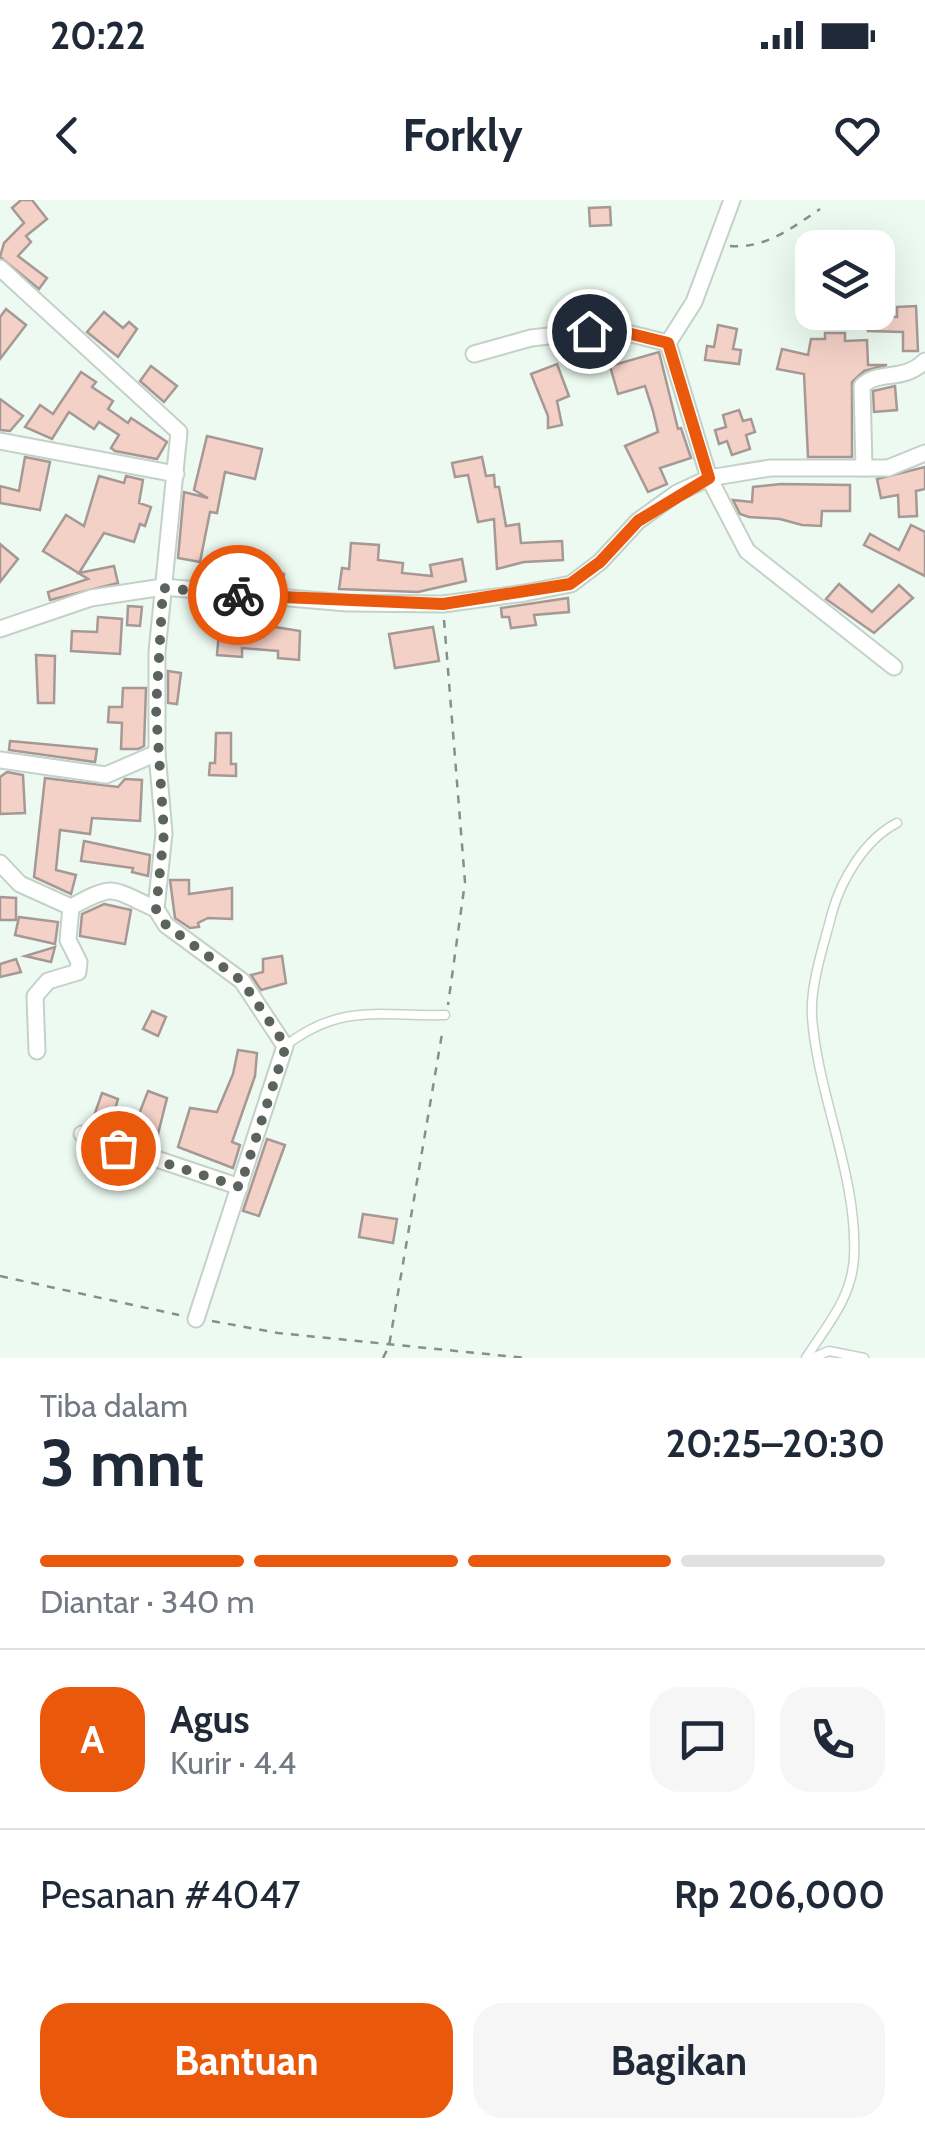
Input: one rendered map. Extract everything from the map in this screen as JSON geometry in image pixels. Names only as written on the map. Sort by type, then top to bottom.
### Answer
[{"type":"street","points":[[732,200],[694,302],[668,343],[709,478],[747,550],[894,667]]},
{"type":"street","points":[[0,268],[62,330],[169,420],[181,446],[163,588],[158,754],[164,833],[156,909]]},
{"type":"street","points":[[474,354],[531,338],[611,329],[668,343]]},
{"type":"street","points":[[864,468],[860,432],[862,386],[873,379],[913,373],[925,361]]},
{"type":"street","points":[[0,441],[176,474]]},
{"type":"street","points":[[0,629],[91,598],[163,588],[270,598],[443,604],[570,584],[600,562],[638,521],[709,478],[770,468],[888,468],[925,453]]},
{"type":"street","points":[[0,760],[106,775],[158,754]]},
{"type":"street","points":[[0,863],[20,884],[70,907]]},
{"type":"street","points":[[37,1051],[35,996],[48,982],[78,972],[79,962],[68,940],[70,907],[87,894],[110,890],[156,909],[166,925],[242,981],[286,1046],[196,1318]]},
{"type":"street","points":[[82,1134],[240,1187]]},
{"type":"lane","points":[[809,1358],[844,1304],[854,1260],[854,1229],[820,1077],[812,1013],[821,956],[839,889],[871,843],[897,823]]},
{"type":"lane","points":[[286,1046],[338,1016],[363,1012],[446,1015]]},
{"type":"lane","points":[[809,1358],[829,1351],[864,1358]]},
{"type":"path","points":[[718,244],[759,244],[820,209]]},
{"type":"path","points":[[383,1358],[389,1346],[465,882],[443,604]]},
{"type":"path","points":[[0,1276],[196,1318],[389,1346],[526,1358]]},
{"type":"building","points":[[21,200],[32,200],[47,219],[26,236],[31,242],[18,256],[47,278],[39,289],[0,257],[4,243],[24,223],[12,208]]},
{"type":"building","points":[[610,207],[611,225],[590,226],[589,208]]},
{"type":"building","points":[[916,306],[918,351],[903,351],[903,332],[868,331],[895,330],[897,307]]},
{"type":"building","points":[[6,309],[26,325],[0,359],[0,317]]},
{"type":"building","points":[[104,312],[123,328],[129,322],[137,329],[118,357],[87,332]]},
{"type":"building","points":[[718,325],[737,329],[733,349],[741,350],[739,364],[705,360],[707,346],[714,347]]},
{"type":"building","points":[[825,333],[845,333],[845,341],[867,340],[868,365],[887,365],[864,371],[852,382],[852,457],[808,457],[804,374],[777,369],[782,349],[808,355],[811,339],[825,339]]},
{"type":"building","points":[[659,352],[678,429],[681,428],[691,458],[660,468],[667,484],[648,492],[625,446],[658,432],[653,411],[645,386],[618,394],[610,366]]},
{"type":"building","points":[[557,364],[569,396],[557,401],[562,425],[548,428],[548,416],[531,374]]},
{"type":"building","points":[[151,366],[177,386],[164,402],[140,381]]},
{"type":"building","points":[[81,372],[96,382],[92,387],[113,401],[108,409],[128,423],[131,418],[167,442],[157,459],[115,451],[111,448],[119,435],[99,422],[94,429],[69,412],[52,439],[25,427],[40,405],[53,414]]},
{"type":"building","points":[[895,386],[897,410],[874,412],[873,391]]},
{"type":"building","points":[[0,399],[23,416],[10,431],[0,430]]},
{"type":"building","points":[[739,410],[743,421],[751,419],[755,432],[746,435],[750,449],[732,455],[727,441],[719,444],[715,430],[726,427],[723,415]]},
{"type":"building","points":[[207,436],[262,449],[255,479],[225,472],[217,513],[210,512],[200,562],[178,558],[184,492],[208,498],[194,490]]},
{"type":"building","points":[[25,457],[50,462],[40,510],[0,503],[0,486],[19,491]]},
{"type":"building","points":[[482,457],[486,476],[494,475],[495,487],[499,487],[506,526],[519,524],[521,543],[562,541],[563,560],[524,562],[497,569],[494,519],[478,522],[468,475],[455,477],[452,463]]},
{"type":"building","points":[[925,467],[925,489],[916,491],[917,516],[899,517],[898,495],[881,498],[877,479]]},
{"type":"building","points":[[99,476],[124,483],[126,476],[143,480],[139,503],[151,507],[145,526],[140,524],[134,542],[104,533],[79,573],[114,566],[118,583],[50,600],[48,592],[88,579],[43,551],[66,515],[84,526]]},
{"type":"building","points":[[850,485],[850,511],[822,511],[821,526],[740,514],[733,500],[752,502],[753,487]]},
{"type":"building","points":[[911,525],[925,532],[925,576],[864,545],[870,534],[899,550]]},
{"type":"building","points":[[351,543],[379,545],[378,560],[403,563],[402,573],[432,576],[430,565],[462,559],[466,581],[418,592],[339,589],[342,568],[349,569]]},
{"type":"building","points":[[0,544],[18,559],[0,582]]},
{"type":"building","points":[[244,571],[284,574],[283,586],[243,583]]},
{"type":"building","points":[[839,584],[872,612],[899,585],[913,598],[874,633],[826,599]]},
{"type":"building","points":[[568,598],[569,612],[534,615],[536,625],[511,628],[509,617],[502,617],[501,608]]},
{"type":"building","points":[[128,606],[142,607],[140,626],[127,625]]},
{"type":"building","points":[[232,609],[251,610],[250,623],[300,631],[299,660],[278,658],[278,651],[242,648],[242,657],[217,655],[219,632],[231,632]]},
{"type":"building","points":[[98,617],[122,619],[120,654],[71,651],[72,631],[97,632]]},
{"type":"building","points":[[433,627],[439,661],[395,668],[389,634]]},
{"type":"building","points":[[36,655],[55,656],[54,703],[38,703]]},
{"type":"building","points":[[168,671],[181,673],[177,704],[168,703]]},
{"type":"building","points":[[123,688],[146,688],[144,746],[138,749],[121,749],[122,723],[108,722],[109,707],[122,707]]},
{"type":"building","points":[[216,733],[231,733],[231,764],[236,764],[236,776],[209,775],[210,763],[215,763]]},
{"type":"building","points":[[10,741],[97,749],[95,762],[9,750]]},
{"type":"building","points":[[7,772],[23,775],[25,813],[0,814],[0,777]]},
{"type":"building","points":[[45,778],[118,787],[125,779],[142,780],[140,821],[92,818],[90,834],[60,830],[56,870],[76,875],[71,894],[34,877]]},
{"type":"building","points":[[84,841],[150,855],[148,876],[132,872],[133,868],[81,861]]},
{"type":"building","points":[[170,880],[189,880],[189,894],[232,888],[232,919],[208,918],[198,923],[199,927],[190,928],[175,918]]},
{"type":"building","points":[[0,897],[16,898],[16,920],[0,920]]},
{"type":"building","points":[[104,904],[131,910],[125,944],[80,936],[82,914]]},
{"type":"building","points":[[19,917],[58,922],[55,944],[15,935]]},
{"type":"building","points":[[55,947],[51,962],[25,956]]},
{"type":"building","points":[[282,956],[286,983],[261,990],[251,975],[263,972],[263,959]]},
{"type":"building","points":[[16,959],[21,972],[0,977],[0,964]]},
{"type":"building","points":[[152,1011],[166,1017],[158,1036],[143,1029]]},
{"type":"building","points":[[238,1050],[257,1053],[255,1076],[232,1142],[240,1145],[233,1168],[178,1147],[190,1108],[217,1112]]},
{"type":"building","points":[[148,1091],[167,1098],[156,1142],[132,1132]]},
{"type":"building","points":[[102,1093],[118,1099],[112,1119],[95,1113]]},
{"type":"building","points":[[267,1139],[285,1145],[259,1216],[243,1211]]},
{"type":"building","points":[[363,1214],[397,1219],[393,1243],[359,1237]]},
{"type":"way so far","points":[[118,1148],[240,1187],[286,1046],[266,1022],[242,981],[166,925],[156,909],[164,833],[156,709],[163,588],[238,595]]},
{"type":"route","points":[[238,595],[443,604],[570,584],[600,562],[638,521],[677,493],[709,478],[668,343],[611,329],[589,331]]}]
